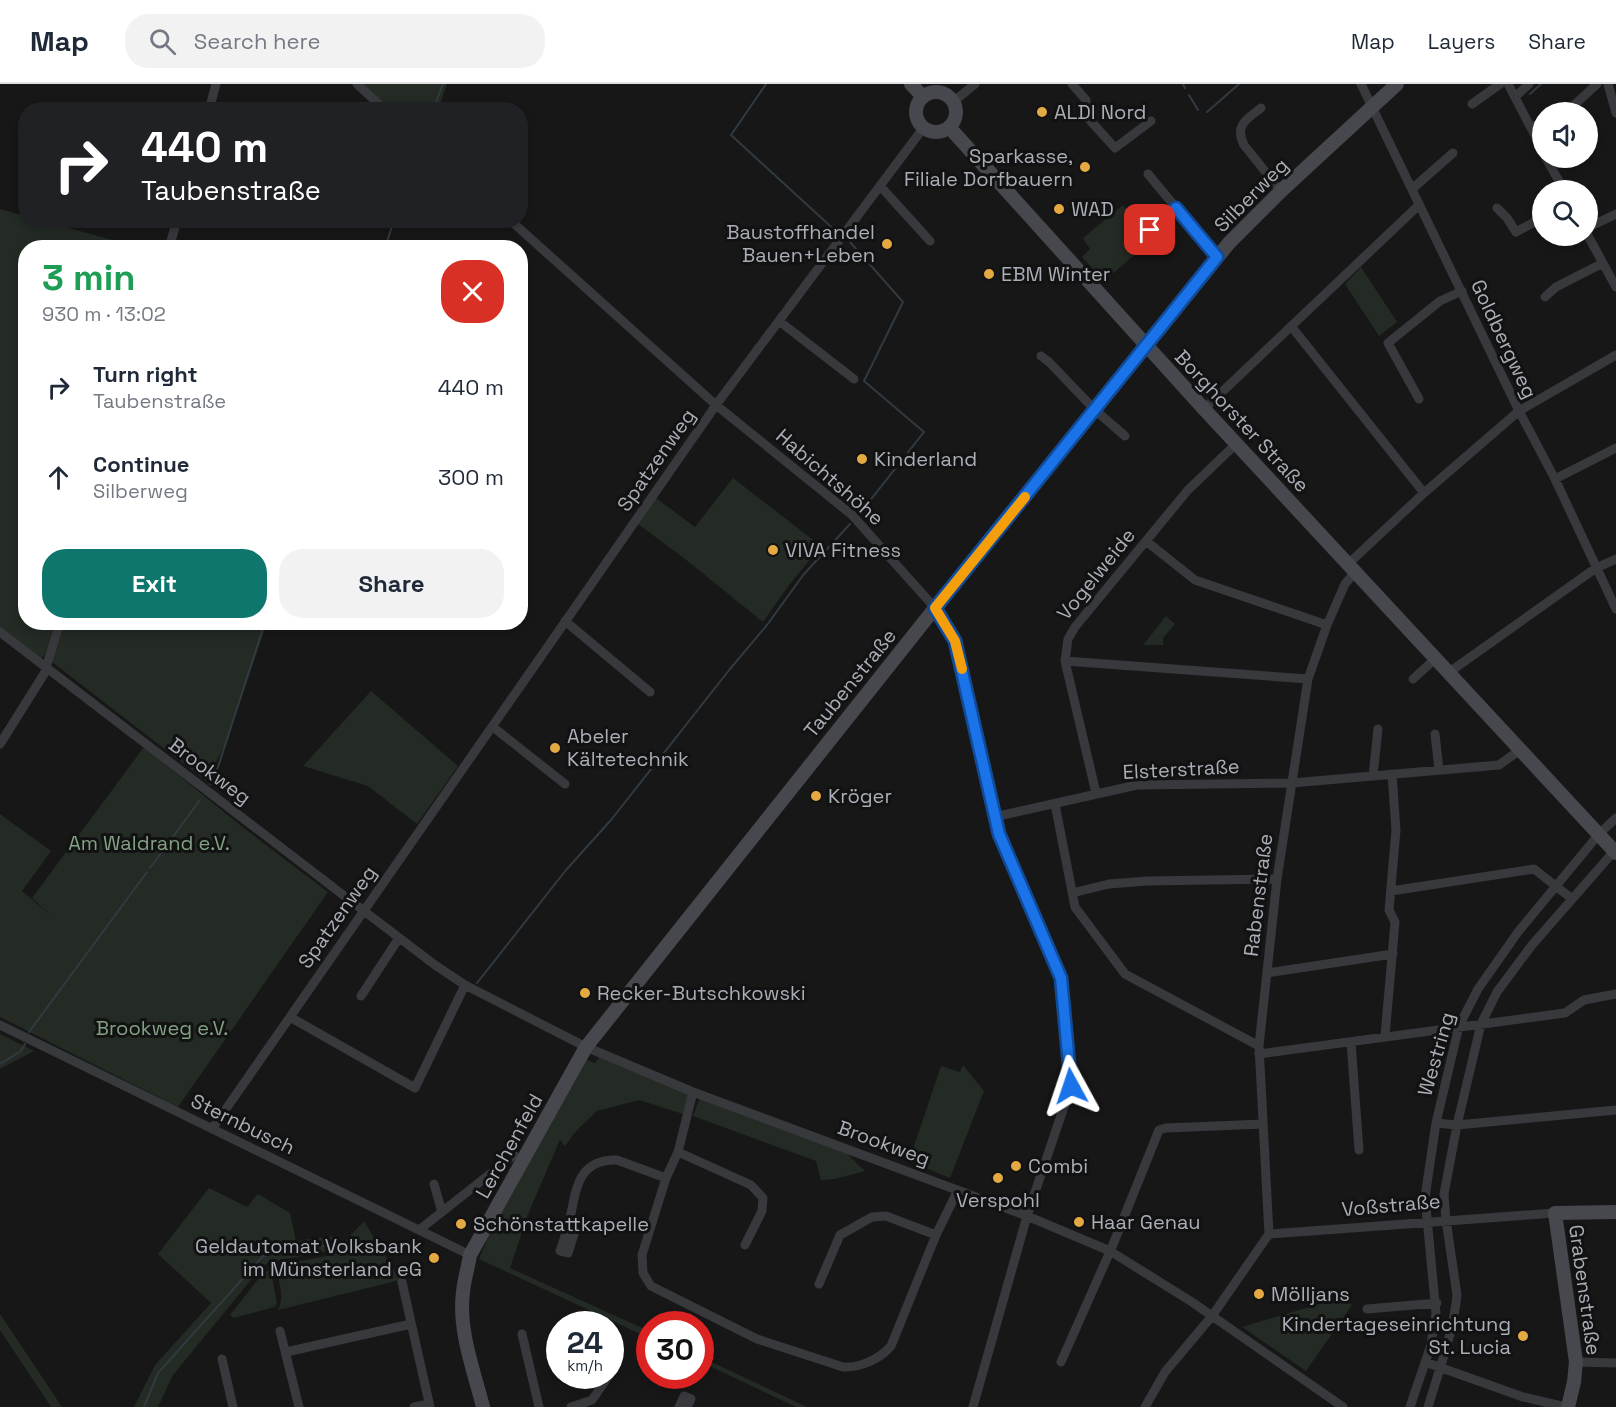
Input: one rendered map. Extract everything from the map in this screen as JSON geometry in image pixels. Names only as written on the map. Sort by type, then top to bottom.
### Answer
[{"type":"street","points":[[211,102],[216,84]]},
{"type":"street","points":[[357,84],[377,102]]},
{"type":"street","points":[[911,84],[923,97]]},
{"type":"street","points":[[953,102],[975,84]]},
{"type":"street","points":[[1072,84],[1086,100],[1088,118],[1115,148],[1151,121]]},
{"type":"street","name":"Goldbergweg","points":[[1361,84],[1519,411],[1555,479],[1616,609]]},
{"type":"street","name":"Silberweg","points":[[1146,346],[1217,257],[1281,191],[1397,84]]},
{"type":"street","points":[[1472,104],[1500,84]]},
{"type":"street","points":[[1508,84],[1531,128]]},
{"type":"street","points":[[1515,97],[1529,84]]},
{"type":"street","points":[[1578,102],[1597,84]]},
{"type":"street","points":[[1608,84],[1616,113]]},
{"type":"street","points":[[939,92],[953,102],[955,118],[949,127],[936,132],[924,127],[917,116],[917,110],[923,97],[939,92]]},
{"type":"street","points":[[1261,108],[1241,126],[1240,136],[1244,145],[1281,191]]},
{"type":"street","name":"Spatzenweg","points":[[212,1128],[716,405],[924,127]]},
{"type":"street","name":"Borghorster Straße","points":[[949,127],[1146,346],[1615,851]]},
{"type":"street","points":[[1412,189],[1454,153]]},
{"type":"street","points":[[1148,174],[1217,257]]},
{"type":"street","points":[[880,187],[930,241]]},
{"type":"street","points":[[1204,409],[1419,205]]},
{"type":"street","points":[[1150,230],[1176,208]]},
{"type":"street","points":[[1497,208],[1507,218],[1515,232],[1532,223]]},
{"type":"street","points":[[1598,223],[1616,214]]},
{"type":"street","name":"Habichtshöhe","points":[[519,228],[716,405],[852,515],[935,608],[955,641],[999,834],[1061,978],[1071,1086],[1027,1216],[973,1407]]},
{"type":"street","points":[[1594,246],[1616,287]]},
{"type":"street","points":[[1545,297],[1556,287],[1603,262]]},
{"type":"street","points":[[1419,399],[1388,343],[1440,301],[1462,291]]},
{"type":"street","points":[[779,321],[854,379]]},
{"type":"street","points":[[1291,326],[1424,493]]},
{"type":"street","name":"Taubenstraße","points":[[586,1047],[1146,346]]},
{"type":"street","points":[[1041,356],[1095,410],[1125,436]]},
{"type":"street","name":"Rabenstraße","points":[[1269,1234],[1259,1050],[1277,879],[1308,679],[1326,625],[1351,568],[1424,493],[1519,411],[1616,356]]},
{"type":"street","name":"Vogelweide","points":[[1096,794],[1065,661],[1068,639],[1075,627],[1188,490],[1237,443]]},
{"type":"street","points":[[1555,479],[1616,448]]},
{"type":"street","points":[[1146,541],[1195,580],[1326,625]]},
{"type":"street","points":[[1448,673],[1596,568],[1616,559]]},
{"type":"street","points":[[565,621],[650,692]]},
{"type":"street","points":[[0,744],[47,668],[58,630]]},
{"type":"street","name":"Brookweg","points":[[0,632],[399,938],[465,985],[586,1047],[693,1092],[1027,1216],[1110,1251],[1212,1316],[1343,1407]]},
{"type":"street","points":[[1413,679],[1435,659]]},
{"type":"street","points":[[1065,661],[1308,679]]},
{"type":"street","points":[[493,727],[565,784]]},
{"type":"street","points":[[1373,776],[1378,729]]},
{"type":"street","points":[[1435,734],[1439,770]]},
{"type":"street","name":"Elsterstraße","points":[[994,817],[1137,785],[1292,783],[1499,765],[1520,750]]},
{"type":"street","points":[[1385,1036],[1395,922],[1389,910],[1396,831],[1392,774]]},
{"type":"street","points":[[1055,804],[1075,907],[1125,974],[1259,1050],[1351,1042],[1565,1013],[1584,1000],[1616,994]]},
{"type":"street","name":"Westring","points":[[1410,1407],[1431,1345],[1437,1303],[1427,1222],[1426,1180],[1436,1124],[1459,1026],[1478,989],[1518,932],[1599,834],[1616,818]]},
{"type":"street","name":"Westring","points":[[1428,1407],[1452,1327],[1457,1294],[1444,1194],[1457,1125],[1481,1024],[1497,992],[1532,945],[1571,898],[1615,851]]},
{"type":"street","points":[[1391,891],[1534,869],[1571,898]]},
{"type":"street","points":[[1072,893],[1109,884],[1147,881],[1277,879]]},
{"type":"street","points":[[361,996],[399,938]]},
{"type":"street","points":[[1267,973],[1393,954]]},
{"type":"street","points":[[290,1017],[414,1088],[465,985]]},
{"type":"street","name":"Sternbusch","points":[[0,1025],[470,1256]]},
{"type":"street","points":[[1351,1042],[1359,1150]]},
{"type":"street","name":"Lerchenfeld","points":[[483,1407],[467,1345],[463,1319],[463,1294],[470,1256],[586,1047]]},
{"type":"street","points":[[693,1092],[678,1152],[666,1178],[641,1259],[643,1272],[651,1286],[757,1339],[843,1367],[854,1368],[884,1354],[891,1346],[936,1235],[958,1190]]},
{"type":"street","points":[[1436,1124],[1457,1125],[1616,1110]]},
{"type":"street","points":[[1061,1362],[1110,1251],[1159,1130],[1263,1124]]},
{"type":"street","points":[[678,1152],[752,1185],[763,1198],[762,1211],[746,1245]]},
{"type":"street","points":[[419,1230],[514,1155]]},
{"type":"street","points":[[568,1224],[577,1186],[582,1174],[589,1167],[608,1160],[617,1160],[666,1178]]},
{"type":"street","points":[[434,1184],[442,1212]]},
{"type":"street","name":"Voßstraße","points":[[1269,1234],[1555,1213],[1616,1212]]},
{"type":"street","name":"Grabenstraße","points":[[1555,1213],[1576,1362],[1574,1382],[1567,1407]]},
{"type":"street","points":[[819,1284],[840,1234],[872,1217],[886,1216],[936,1235]]},
{"type":"street","points":[[1145,1407],[1165,1372],[1212,1316],[1269,1234]]},
{"type":"street","points":[[402,1282],[429,1405],[414,1407]]},
{"type":"street","points":[[1367,1310],[1437,1303]]},
{"type":"street","points":[[286,1352],[411,1324]]},
{"type":"street","points":[[280,1331],[299,1407]]},
{"type":"street","points":[[522,1334],[539,1407]]},
{"type":"street","points":[[222,1359],[233,1407]]},
{"type":"street","points":[[1425,1362],[1523,1397],[1567,1407]]},
{"type":"street","points":[[1576,1362],[1616,1363]]},
{"type":"street","points":[[571,1407],[592,1400],[600,1389]]},
{"type":"street","points":[[679,1407],[684,1396],[691,1400],[687,1407]]},
{"type":"green space","points":[[361,84],[447,84],[441,102],[382,102]]},
{"type":"green space","points":[[1123,205],[1152,240],[1104,281],[1082,257],[1090,249],[1083,238]]},
{"type":"green space","points":[[0,209],[18,214],[18,228],[68,228],[113,240],[18,240],[18,630],[53,630],[45,654],[41,659],[0,629]]},
{"type":"green space","points":[[1361,267],[1397,322],[1379,336],[1345,284]]},
{"type":"green space","points":[[733,478],[821,546],[763,622],[638,524],[656,498],[695,527]]},
{"type":"green space","points":[[1166,616],[1175,624],[1163,638],[1163,645],[1143,645]]},
{"type":"green space","points":[[62,630],[265,630],[226,743],[206,781],[52,662]]},
{"type":"green space","points":[[371,691],[458,766],[417,824],[368,786],[303,766]]},
{"type":"green space","points":[[144,747],[240,825],[328,892],[178,1107],[0,1017],[0,814],[51,851],[22,891],[52,916],[32,898]]},
{"type":"green space","points":[[0,1034],[34,1051],[0,1069]]},
{"type":"green space","points":[[602,1053],[693,1092],[683,1114],[639,1100],[597,1111],[576,1131],[565,1146],[560,1140],[528,1214],[510,1268],[605,1311],[591,1311],[479,1259],[489,1234],[587,1060],[595,1063]]},
{"type":"green space","points":[[963,1065],[984,1091],[950,1178],[909,1161],[941,1066],[960,1072]]},
{"type":"green space","points":[[701,1095],[839,1146],[865,1171],[835,1179],[821,1180],[816,1161],[693,1116]]},
{"type":"green space","points":[[209,1188],[247,1207],[258,1194],[290,1213],[296,1241],[333,1236],[324,1252],[269,1262],[260,1269],[173,1375],[158,1407],[134,1407],[155,1365],[211,1303],[158,1254]]},
{"type":"green space","points":[[364,1221],[400,1280],[278,1310],[281,1294],[274,1266],[332,1255]]},
{"type":"green space","points":[[269,1270],[277,1304],[274,1307],[234,1318],[230,1315],[263,1273]]},
{"type":"green space","points":[[1339,1298],[1352,1305],[1306,1371],[1242,1327]]},
{"type":"green space","points":[[0,1314],[62,1407],[51,1407],[0,1330]]},
{"type":"green space","points":[[624,1320],[636,1325],[636,1332],[624,1326]]},
{"type":"green space","points":[[714,1363],[807,1407],[796,1407],[714,1368]]},
{"type":"waterway","points":[[436,102],[443,84]]},
{"type":"waterway","points":[[766,84],[731,135],[840,235]]},
{"type":"waterway","points":[[1183,84],[1185,88]]},
{"type":"waterway","points":[[1207,112],[1239,84]]},
{"type":"waterway","points":[[1530,94],[1541,84]]},
{"type":"waterway","points":[[1189,95],[1198,110]]},
{"type":"waterway","points":[[388,240],[391,228]]},
{"type":"waterway","points":[[850,242],[903,302],[864,381],[924,432],[861,512]]},
{"type":"waterway","points":[[477,983],[566,870],[611,820],[767,625],[804,574],[850,524]]},
{"type":"waterway","points":[[210,784],[219,764],[262,630]]},
{"type":"waterway","points":[[150,868],[200,800]]},
{"type":"waterway","points":[[29,1032],[147,872]]},
{"type":"waterway","points":[[0,1064],[21,1051],[25,1044]]},
{"type":"waterway","points":[[144,1407],[158,1373],[263,1256],[328,1245]]},
{"type":"slow traffic","points":[[962,669],[955,641],[935,608],[1025,497]]},
{"type":"place","name":"ALDI Nord","points":[[1042,112]]},
{"type":"place","name":"Sparkasse, Filiale Dorfbauern","points":[[1085,167]]},
{"type":"place","name":"WAD","points":[[1059,209]]},
{"type":"place","name":"Baustoffhandel Bauen+Leben","points":[[887,244]]},
{"type":"place","name":"EBM Winter","points":[[989,274]]},
{"type":"place","name":"Kinderland","points":[[862,459]]},
{"type":"place","name":"VIVA Fitness","points":[[773,550]]},
{"type":"place","name":"Abeler Kältetechnik","points":[[555,748]]},
{"type":"place","name":"Kröger","points":[[816,796]]},
{"type":"place","name":"Recker-Butschkowski","points":[[585,993]]},
{"type":"place","name":"Combi","points":[[1016,1166]]},
{"type":"place","name":"Verspohl","points":[[998,1178]]},
{"type":"place","name":"Haar Genau","points":[[1079,1222]]},
{"type":"place","name":"Schönstattkapelle","points":[[461,1224]]},
{"type":"place","name":"Geldautomat Volksbank im Münsterland eG","points":[[434,1258]]},
{"type":"place","name":"Mölljans","points":[[1259,1294]]},
{"type":"place","name":"Kindertageseinrichtung St. Lucia","points":[[1523,1336]]},
{"type":"route","points":[[1071,1086],[1061,978],[999,834],[955,641],[935,608],[1217,257],[1176,208],[1150,230]]},
{"type":"park label","name":"Am Waldrand e.V.","points":[[149,843]]},
{"type":"park label","name":"Brookweg e.V.","points":[[162,1028]]}]
